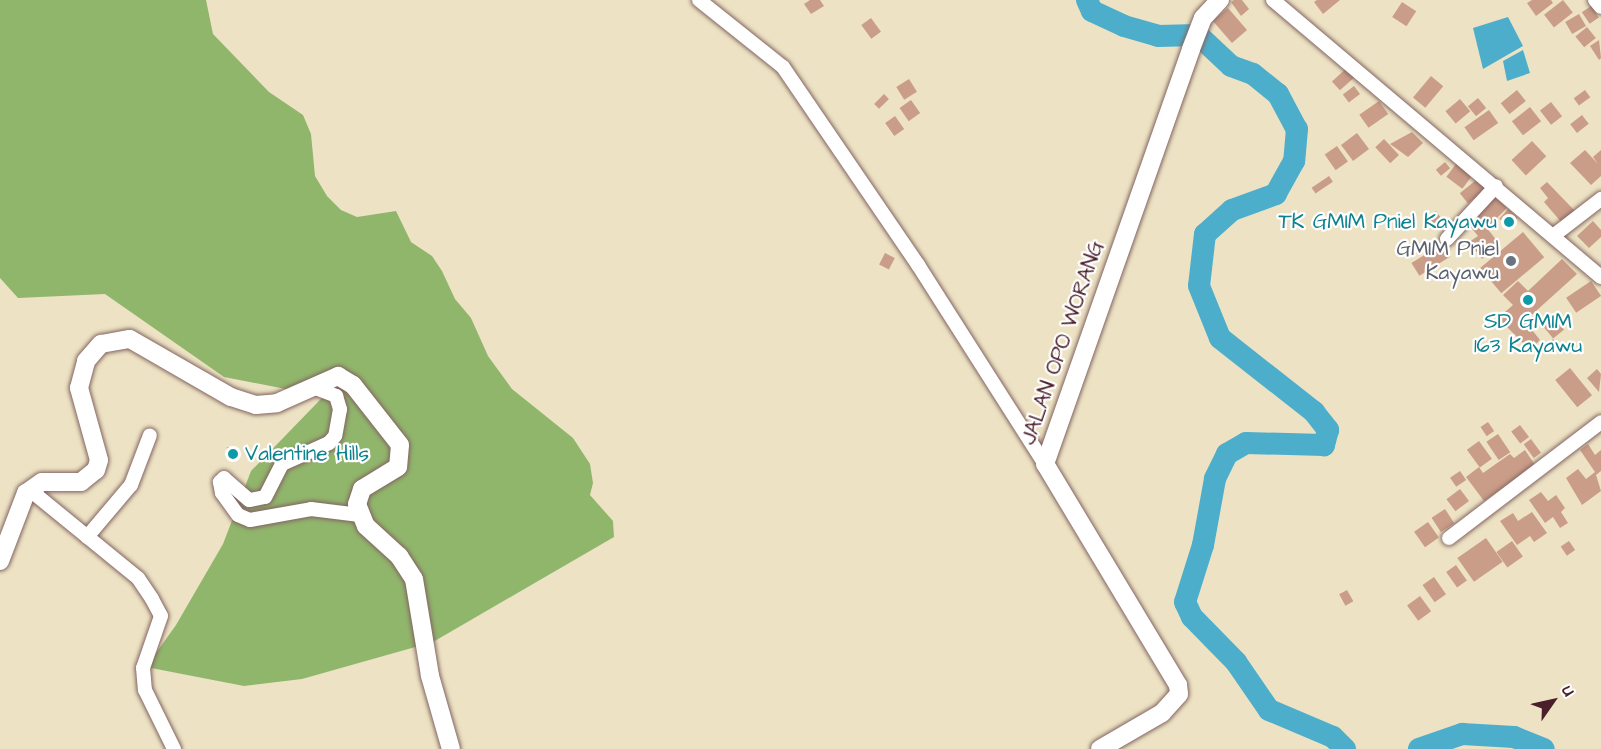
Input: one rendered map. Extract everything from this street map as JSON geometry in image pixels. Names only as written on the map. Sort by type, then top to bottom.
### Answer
[{"type":"street","points":[[699,0],[783,67],[918,265],[1045,464]]},
{"type":"street","name":"JALAN OPO WORANG","points":[[1100,749],[1161,712],[1179,694],[1178,685],[1045,464],[1191,49],[1203,18],[1220,0]]},
{"type":"street","points":[[1273,0],[1601,277]]},
{"type":"street","points":[[1595,0],[1601,7]]},
{"type":"street","points":[[1447,239],[1496,186]]},
{"type":"street","points":[[1553,236],[1601,199]]},
{"type":"street","points":[[0,561],[21,502],[30,490],[51,480],[81,482],[96,470],[99,460],[79,388],[86,361],[110,340],[130,339],[141,344],[243,402],[276,403],[331,376],[346,380],[400,445],[398,467],[358,495],[360,515],[399,556],[414,579],[430,676],[451,749]]},
{"type":"street","points":[[310,386],[336,396],[340,409],[335,436],[329,443],[282,464],[265,497],[249,500],[224,478],[220,482],[222,493],[238,515],[250,520],[311,509],[360,515]]},
{"type":"street","points":[[1449,538],[1601,422]]},
{"type":"street","points":[[87,537],[131,485],[150,435]]},
{"type":"street","points":[[30,490],[138,578],[161,616],[143,668],[146,690],[174,749]]},
{"type":"green space","points":[[0,0],[206,0],[213,34],[269,92],[303,115],[311,134],[315,176],[327,196],[341,210],[357,217],[396,211],[411,242],[432,256],[442,271],[455,299],[471,318],[488,356],[512,389],[573,438],[590,464],[593,483],[590,495],[613,521],[614,537],[433,642],[302,679],[244,686],[146,667],[176,625],[223,544],[251,471],[348,371],[296,391],[224,377],[105,294],[18,298],[0,278]]},
{"type":"water","points":[[1508,17],[1523,46],[1483,69],[1473,28]]},
{"type":"water","points":[[1523,50],[1530,73],[1507,81],[1503,61]]},
{"type":"building","points":[[810,0],[820,0],[824,6],[811,14],[804,4]]},
{"type":"building","points":[[1242,0],[1249,9],[1241,16],[1231,2]]},
{"type":"building","points":[[1340,0],[1323,14],[1314,2]]},
{"type":"building","points":[[1532,0],[1551,0],[1553,3],[1536,16],[1527,3]]},
{"type":"building","points":[[1563,0],[1573,13],[1554,27],[1544,15]]},
{"type":"building","points":[[1402,2],[1416,11],[1406,26],[1392,17]]},
{"type":"building","points":[[1591,6],[1599,18],[1590,24],[1582,12]]},
{"type":"building","points":[[1228,8],[1247,30],[1232,43],[1213,21]]},
{"type":"building","points":[[1579,14],[1586,26],[1572,34],[1565,22]]},
{"type":"building","points":[[871,18],[881,32],[871,39],[861,25]]},
{"type":"building","points":[[1587,27],[1596,38],[1584,47],[1575,36]]},
{"type":"building","points":[[1599,40],[1601,58],[1599,60],[1590,46]]},
{"type":"building","points":[[1349,66],[1357,75],[1340,90],[1332,81]]},
{"type":"building","points":[[1431,76],[1443,86],[1425,108],[1413,97]]},
{"type":"building","points":[[909,79],[917,92],[904,100],[896,87]]},
{"type":"building","points":[[1354,86],[1360,94],[1349,102],[1343,94]]},
{"type":"building","points":[[1517,90],[1526,101],[1509,114],[1501,103]]},
{"type":"building","points":[[1585,90],[1590,97],[1579,106],[1574,98]]},
{"type":"building","points":[[884,94],[889,99],[879,109],[874,104]]},
{"type":"building","points":[[1478,98],[1486,108],[1476,116],[1468,106]]},
{"type":"building","points":[[1460,99],[1470,111],[1456,123],[1445,111]]},
{"type":"building","points":[[911,100],[920,113],[909,121],[900,108]]},
{"type":"building","points":[[1379,101],[1388,114],[1369,128],[1359,115]]},
{"type":"building","points":[[1551,102],[1562,116],[1551,125],[1540,111]]},
{"type":"building","points":[[1530,107],[1541,121],[1523,135],[1512,121]]},
{"type":"building","points":[[1489,110],[1498,123],[1474,140],[1464,127]]},
{"type":"building","points":[[1582,115],[1589,124],[1577,133],[1570,124]]},
{"type":"building","points":[[895,116],[904,129],[894,136],[885,123]]},
{"type":"building","points":[[1412,132],[1423,143],[1408,157],[1390,144]]},
{"type":"building","points":[[1357,133],[1369,149],[1353,161],[1341,145]]},
{"type":"building","points":[[1384,139],[1399,155],[1390,163],[1375,147]]},
{"type":"building","points":[[1532,141],[1546,156],[1526,175],[1512,160]]},
{"type":"building","points":[[1337,146],[1348,162],[1336,170],[1325,155]]},
{"type":"building","points":[[1585,150],[1598,164],[1593,157],[1601,150],[1601,176],[1591,185],[1570,163]]},
{"type":"building","points":[[1459,160],[1475,172],[1462,189],[1446,177]]},
{"type":"building","points":[[1445,162],[1450,168],[1441,176],[1436,170]]},
{"type":"building","points":[[1329,176],[1333,182],[1316,194],[1312,188]]},
{"type":"building","points":[[1480,177],[1488,187],[1468,203],[1460,193]]},
{"type":"building","points":[[1547,182],[1575,211],[1562,223],[1544,202],[1548,198],[1540,188]]},
{"type":"building","points":[[1493,195],[1507,208],[1487,228],[1500,245],[1482,259],[1469,242],[1478,236],[1469,225],[1470,218]]},
{"type":"building","name":"TK GMIM Pniel Kayawu","points":[[1508,209],[1518,218],[1509,227],[1499,219]]},
{"type":"building","points":[[1436,211],[1442,220],[1431,227],[1425,218]]},
{"type":"building","points":[[1593,221],[1601,230],[1601,237],[1589,248],[1577,236]]},
{"type":"building","name":"GMIM Pniel Kayawu","points":[[1523,232],[1544,257],[1501,293],[1480,268]]},
{"type":"building","points":[[1442,244],[1450,257],[1419,276],[1411,263]]},
{"type":"building","points":[[885,253],[895,258],[889,270],[879,265]]},
{"type":"building","name":"SD GMIM 163 Kayawu","points":[[1562,259],[1577,274],[1525,321],[1540,340],[1530,350],[1498,318],[1513,305],[1503,295],[1518,281],[1528,291]]},
{"type":"building","points":[[1591,281],[1601,296],[1576,313],[1566,298]]},
{"type":"building","points":[[1552,315],[1564,330],[1553,339],[1541,324]]},
{"type":"building","points":[[1553,339],[1560,347],[1552,355],[1545,346]]},
{"type":"building","points":[[1570,368],[1592,395],[1577,407],[1555,380]]},
{"type":"building","points":[[1597,369],[1601,374],[1599,392],[1587,378]]},
{"type":"building","points":[[1488,422],[1494,431],[1487,436],[1481,427]]},
{"type":"building","points":[[1520,425],[1529,437],[1520,444],[1511,432]]},
{"type":"building","points":[[1498,434],[1510,452],[1499,460],[1486,442]]},
{"type":"building","points":[[1531,439],[1541,453],[1534,458],[1524,444]]},
{"type":"building","points":[[1479,441],[1492,459],[1480,468],[1467,450]]},
{"type":"building","points":[[1588,444],[1595,455],[1601,450],[1601,471],[1596,475],[1601,491],[1582,505],[1566,478],[1578,469],[1586,479],[1595,472],[1580,450]]},
{"type":"building","points":[[227,447],[237,448],[236,459],[226,458]]},
{"type":"building","points":[[1525,450],[1535,465],[1484,501],[1466,477],[1479,467],[1483,473],[1510,454],[1514,458]]},
{"type":"building","points":[[1460,471],[1466,480],[1456,487],[1450,478]]},
{"type":"building","points":[[1460,489],[1469,501],[1455,511],[1446,499]]},
{"type":"building","points":[[1541,492],[1548,501],[1556,495],[1565,508],[1561,512],[1568,523],[1560,528],[1553,517],[1545,523],[1529,500]]},
{"type":"building","points":[[1445,509],[1454,523],[1441,532],[1432,518]]},
{"type":"building","points":[[1532,512],[1547,533],[1534,542],[1530,536],[1517,545],[1500,521],[1513,513],[1518,521]]},
{"type":"building","points":[[1428,522],[1439,538],[1425,547],[1414,532]]},
{"type":"building","points":[[1486,538],[1503,562],[1474,582],[1457,558]]},
{"type":"building","points":[[1512,541],[1523,557],[1507,567],[1496,552]]},
{"type":"building","points":[[1569,541],[1575,550],[1567,556],[1561,547]]},
{"type":"building","points":[[1456,565],[1467,581],[1457,587],[1446,572]]},
{"type":"building","points":[[1434,577],[1446,594],[1435,602],[1423,585]]},
{"type":"building","points":[[1347,590],[1353,601],[1345,606],[1339,594]]},
{"type":"building","points":[[1420,596],[1431,611],[1418,621],[1407,605]]},
{"type":"waterway","points":[[1087,0],[1092,11],[1124,26],[1158,36],[1198,35],[1231,66],[1253,74],[1278,94],[1297,129],[1294,161],[1276,194],[1232,210],[1205,234],[1199,286],[1220,338],[1314,412],[1328,430],[1324,445],[1246,443],[1227,454],[1215,479],[1203,545],[1185,602],[1192,617],[1236,662],[1269,710],[1333,737],[1345,749]]},
{"type":"waterway","points":[[1419,749],[1462,734],[1514,737],[1544,749]]},
{"type":"place","name":"TK GMIM Pniel Kayawu","points":[[1509,222]]},
{"type":"place","name":"GMIM Pniel Kayawu","points":[[1511,261]]},
{"type":"place","name":"SD GMIM 163 Kayawu","points":[[1528,300]]},
{"type":"place","name":"Valentine Hills","points":[[233,454]]}]
